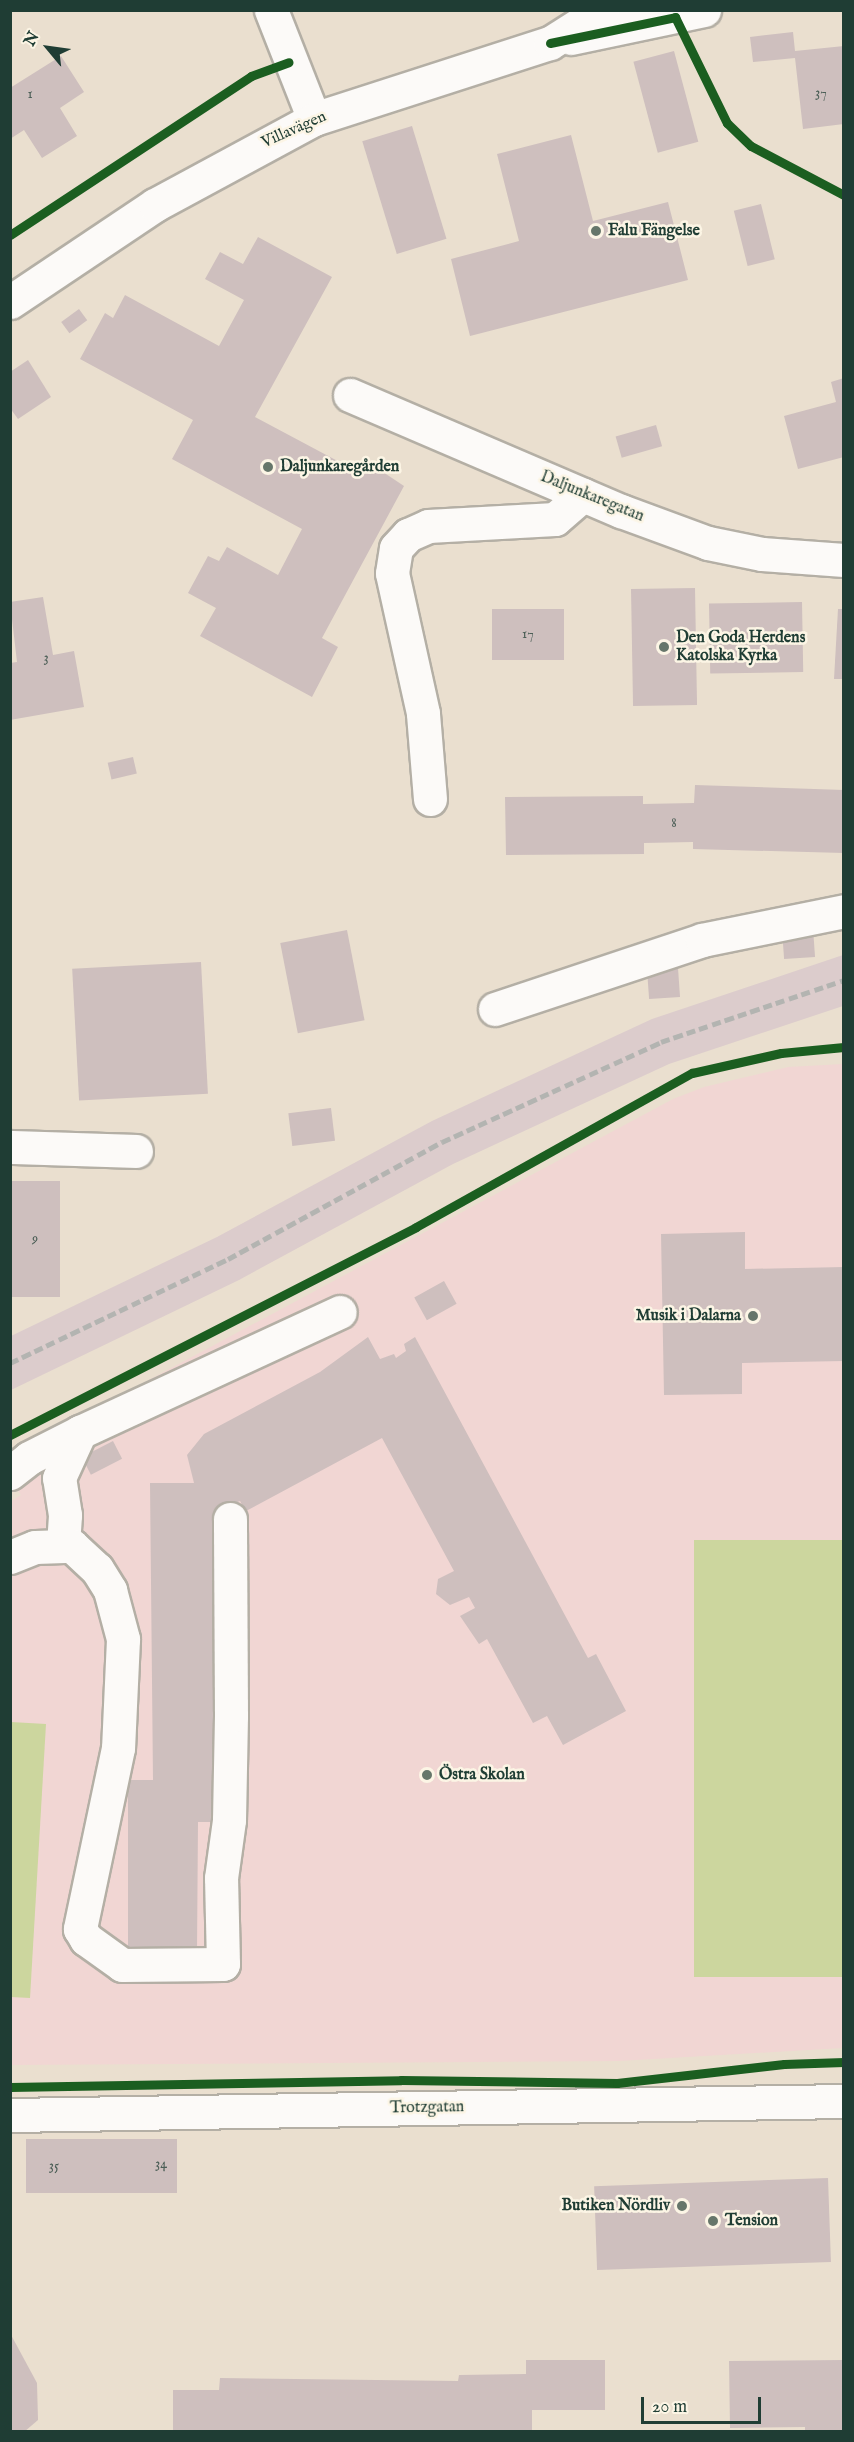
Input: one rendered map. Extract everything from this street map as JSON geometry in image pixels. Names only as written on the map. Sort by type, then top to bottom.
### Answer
[{"type":"street","points":[[271,10],[314,119]]},
{"type":"street","name":"Villavägen","points":[[10,302],[155,205],[314,119],[550,43],[602,10]]},
{"type":"street","points":[[550,43],[704,10]]},
{"type":"street","name":"Daljunkaregatan","points":[[350,395],[583,495],[708,543],[762,554],[843,560]]},
{"type":"street","points":[[430,800],[423,713],[392,573],[396,548],[408,535],[428,526],[555,519],[583,495]]},
{"type":"street","points":[[495,1009],[702,940],[843,910]]},
{"type":"street","points":[[10,1147],[136,1151]]},
{"type":"street","points":[[10,1473],[29,1458],[80,1432],[340,1312]]},
{"type":"street","points":[[63,1544],[65,1515],[59,1478],[63,1462],[80,1432]]},
{"type":"street","points":[[10,1557],[35,1547],[63,1544],[72,1546],[97,1569],[114,1601],[123,1639],[118,1748],[80,1929],[86,1940],[122,1965],[223,1964],[221,1878],[229,1820],[230,1519]]},
{"type":"street","name":"Trotzgatan","points":[[10,2115],[843,2101]]},
{"type":"shaded area","points":[[843,955],[843,1006],[669,1064],[453,1164],[239,1280],[11,1390],[11,1336],[217,1237],[432,1121],[652,1019]]},
{"type":"shaded area","name":"Östra Skolan","points":[[843,1064],[843,2048],[619,2061],[11,2065],[10,1502],[21,1495],[11,1480],[11,1454],[673,1099],[704,1087],[788,1067]]},
{"type":"green space","points":[[694,1540],[843,1540],[843,1977],[694,1977]]},
{"type":"green space","points":[[11,1722],[46,1724],[30,1998],[11,1997]]},
{"type":"building","points":[[793,32],[795,51],[844,46],[844,124],[803,129],[795,58],[753,62],[750,37]]},
{"type":"building","points":[[674,51],[698,142],[658,153],[633,62]]},
{"type":"building","points":[[61,56],[84,92],[60,108],[77,136],[42,158],[24,130],[10,139],[10,88]]},
{"type":"building","points":[[412,126],[446,239],[397,254],[362,141]]},
{"type":"building","name":"Falu Fängelse","points":[[571,135],[593,221],[668,202],[688,280],[470,336],[451,259],[519,241],[497,154]]},
{"type":"building","points":[[761,204],[775,259],[748,266],[734,211]]},
{"type":"building","name":"Daljunkaregården","points":[[258,237],[332,277],[255,417],[362,474],[368,462],[404,486],[322,638],[338,647],[312,697],[200,636],[216,608],[188,593],[208,556],[219,561],[227,547],[278,575],[302,529],[172,459],[193,420],[80,359],[105,313],[113,318],[125,295],[219,346],[244,300],[205,279],[220,252],[243,264]]},
{"type":"building","points":[[79,309],[87,320],[69,333],[61,322]]},
{"type":"building","points":[[28,360],[51,397],[18,419],[10,408],[10,372]]},
{"type":"building","points":[[844,378],[844,457],[798,469],[784,416],[836,402],[831,382]]},
{"type":"building","points":[[656,425],[662,446],[622,458],[616,437]]},
{"type":"building","name":"Den Goda Herdens Katolska Kyrka","points":[[695,588],[697,705],[633,706],[631,589]]},
{"type":"building","points":[[43,597],[53,655],[74,651],[84,707],[10,720],[10,663],[17,662],[10,602]]},
{"type":"building","points":[[802,602],[803,672],[710,674],[709,604]]},
{"type":"building","points":[[492,609],[564,609],[564,660],[492,660]]},
{"type":"building","points":[[838,609],[844,609],[844,679],[834,679]]},
{"type":"building","points":[[133,757],[137,774],[111,779],[108,763]]},
{"type":"building","points":[[695,785],[844,790],[844,853],[693,849],[693,842],[644,843],[644,854],[506,855],[505,797],[643,796],[643,804],[694,803]]},
{"type":"building","points":[[813,928],[815,957],[784,959],[782,930]]},
{"type":"building","points":[[347,930],[365,1020],[298,1033],[280,943]]},
{"type":"building","points":[[201,962],[208,1094],[79,1101],[72,969]]},
{"type":"building","points":[[678,968],[680,997],[649,999],[647,970]]},
{"type":"building","points":[[331,1108],[335,1141],[292,1146],[288,1113]]},
{"type":"building","points":[[10,1181],[60,1181],[60,1297],[10,1297]]},
{"type":"building","name":"Musik i Dalarna","points":[[745,1232],[745,1269],[844,1267],[844,1361],[742,1363],[742,1394],[664,1395],[661,1234]]},
{"type":"building","points":[[444,1281],[457,1304],[427,1320],[414,1297]]},
{"type":"building","points":[[368,1337],[380,1359],[394,1354],[396,1358],[406,1351],[404,1344],[415,1337],[588,1658],[596,1654],[626,1711],[563,1745],[547,1716],[533,1723],[487,1639],[479,1644],[460,1616],[475,1608],[469,1597],[450,1605],[436,1594],[438,1579],[454,1571],[382,1438],[246,1511],[240,1501],[216,1510],[219,1822],[198,1822],[197,1950],[128,1950],[128,1780],[153,1780],[150,1483],[194,1483],[187,1455],[204,1434],[320,1372]]},
{"type":"building","points":[[113,1441],[122,1459],[91,1475],[82,1457]]},
{"type":"building","points":[[26,2139],[177,2139],[177,2193],[26,2193]]},
{"type":"building","name":"Tension","points":[[828,2178],[831,2262],[597,2270],[594,2186]]},
{"type":"building","points":[[10,2333],[37,2383],[38,2420],[24,2432],[10,2432]]},
{"type":"building","points":[[526,2360],[605,2360],[605,2410],[532,2410],[532,2432],[173,2432],[173,2390],[219,2390],[220,2378],[458,2381],[459,2375],[526,2374]]},
{"type":"building","points":[[844,2360],[844,2432],[805,2432],[805,2427],[730,2428],[729,2361]]},
{"type":"railway","points":[[10,1363],[228,1259],[442,1142],[661,1042],[844,980]]},
{"type":"cycle path","points":[[550,43],[675,17],[727,123],[751,146],[844,195]]},
{"type":"cycle path","points":[[10,235],[251,76],[289,62]]},
{"type":"cycle path","points":[[10,1435],[416,1227],[692,1073],[781,1053],[844,1047]]},
{"type":"cycle path","points":[[10,2087],[401,2080],[617,2083],[784,2064],[844,2062]]},
{"type":"place","name":"Falu Fängelse","points":[[596,231]]},
{"type":"place","name":"Daljunkaregården","points":[[268,467]]},
{"type":"place","name":"Den Goda Herdens Katolska Kyrka","points":[[664,647]]},
{"type":"place","name":"Musik i Dalarna","points":[[753,1316]]},
{"type":"place","name":"Östra Skolan","points":[[427,1775]]},
{"type":"place","name":"Butiken Nördliv","points":[[682,2206]]},
{"type":"place","name":"Tension","points":[[713,2221]]}]
